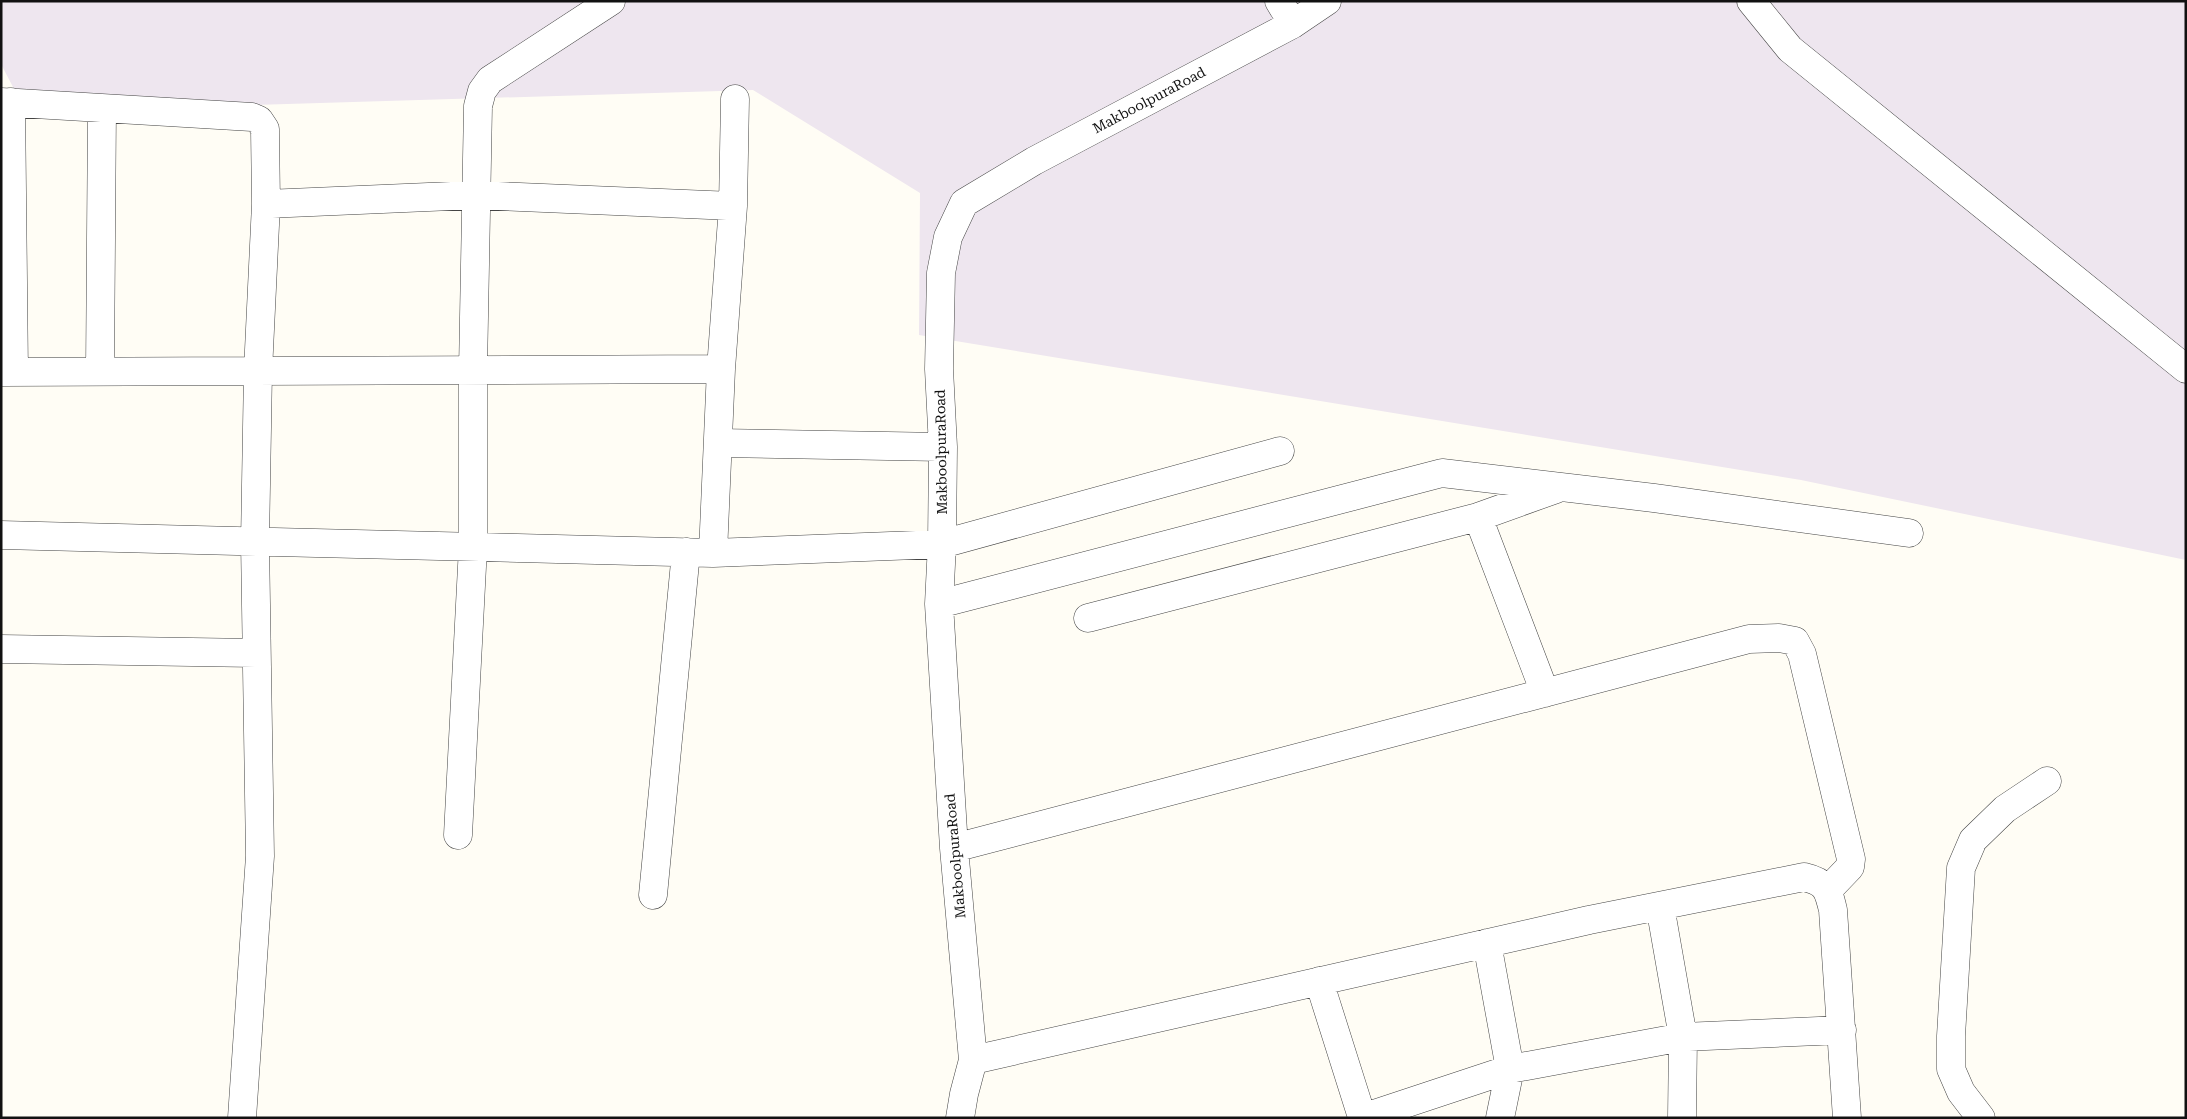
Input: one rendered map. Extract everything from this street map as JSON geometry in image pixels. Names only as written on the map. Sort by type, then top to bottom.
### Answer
[{"type":"street","points":[[458,835],[473,547],[473,370],[478,106],[482,91],[490,80],[611,1]]},
{"type":"street","name":"MakboolpuraRoad","points":[[960,1118],[973,1060],[954,848],[939,604],[943,447],[939,368],[941,273],[948,237],[964,203],[1286,13],[1327,1]]},
{"type":"street","points":[[1751,1],[1790,49],[2186,369]]},
{"type":"street","points":[[653,895],[700,552],[718,444],[732,206],[735,99]]},
{"type":"street","points":[[242,1118],[260,856],[254,542],[258,371],[266,204],[265,129],[259,120],[252,117],[6,102],[8,372],[100,371],[258,371],[473,370],[721,370]]},
{"type":"street","points":[[100,371],[102,108]]},
{"type":"street","points":[[266,204],[475,195],[732,206]]},
{"type":"street","points":[[718,444],[943,447]]},
{"type":"street","points":[[1,535],[700,552],[942,544],[1280,451]]},
{"type":"street","points":[[939,604],[1442,473],[1563,487],[1909,533]]},
{"type":"street","points":[[1088,618],[1478,517],[1563,487]]},
{"type":"street","points":[[1478,517],[1545,693]]},
{"type":"street","points":[[954,848],[1749,639],[1779,638],[1795,641],[1802,654],[1851,859],[1850,867],[1828,890]]},
{"type":"street","points":[[1,649],[256,653]]},
{"type":"street","points":[[1981,1118],[1961,1092],[1951,1068],[1951,1036],[1961,868],[1973,840],[2005,809],[2047,781]]},
{"type":"street","points":[[973,1060],[1487,943],[1804,877],[1818,880],[1828,890],[1833,910],[1847,1118]]},
{"type":"street","points":[[1660,906],[1683,1037],[1682,1118]]},
{"type":"street","points":[[1487,943],[1510,1069],[1500,1118]]},
{"type":"street","points":[[1319,981],[1362,1117],[1510,1069],[1683,1037],[1842,1030]]},
{"type":"shaded area","points":[[1,1],[2186,1],[2186,560],[1801,480],[919,335],[920,193],[753,90],[26,112],[1,64]]}]
